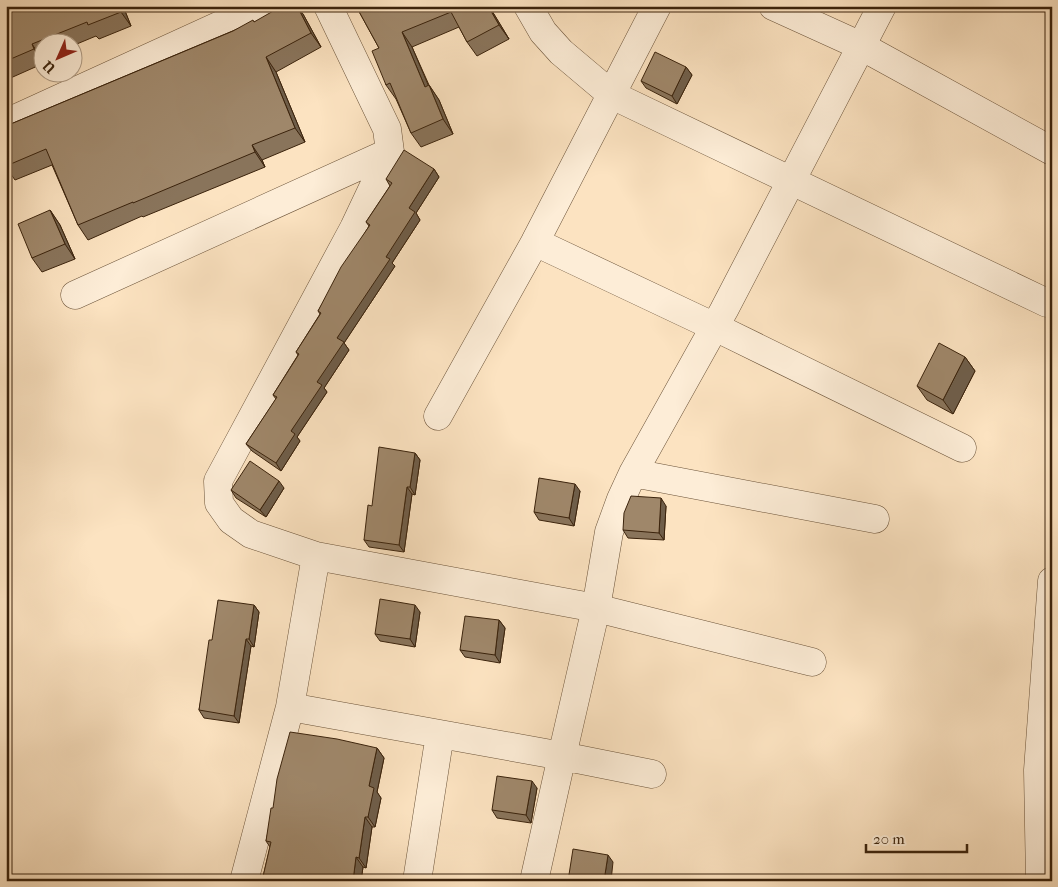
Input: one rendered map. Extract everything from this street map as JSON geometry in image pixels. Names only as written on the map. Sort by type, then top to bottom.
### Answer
[{"type":"street","points":[[6,123],[262,6]]},
{"type":"street","points":[[328,6],[387,129],[390,152],[354,228],[218,481],[219,503],[231,520],[251,534],[316,556],[596,608],[812,662]]},
{"type":"street","points":[[528,6],[543,32],[560,52],[612,95],[1047,303]]},
{"type":"street","points":[[438,416],[535,242],[657,6]]},
{"type":"street","points":[[773,6],[861,46],[1052,151]]},
{"type":"street","points":[[534,881],[596,608],[609,532],[621,499],[633,473],[715,327],[882,6]]},
{"type":"street","points":[[75,295],[390,152]]},
{"type":"street","points":[[535,242],[715,327],[962,448]]},
{"type":"street","points":[[633,473],[875,519]]},
{"type":"street","points":[[244,881],[290,708],[316,556]]},
{"type":"street","points":[[1040,881],[1038,770],[1052,581]]},
{"type":"street","points":[[290,708],[562,756],[652,774]]},
{"type":"street","points":[[417,881],[440,734]]},
{"type":"building","points":[[6,6],[119,6],[121,12],[88,25],[87,22],[62,32],[32,32],[32,50],[6,61]]},
{"type":"building","points":[[282,6],[297,6],[311,33],[266,57],[295,128],[252,145],[255,152],[78,225],[46,149],[6,166],[6,126],[233,31],[253,20],[254,22]]},
{"type":"building","points":[[356,6],[488,6],[499,25],[467,42],[451,12],[402,32],[425,87],[429,85],[443,119],[411,133],[390,83],[386,85],[372,51],[379,48]]},
{"type":"building","points":[[655,52],[686,67],[672,96],[641,81]]},
{"type":"building","points":[[404,150],[434,169],[409,208],[415,212],[386,257],[390,259],[337,338],[344,342],[317,382],[322,385],[291,431],[295,434],[276,463],[246,444],[277,397],[273,395],[299,354],[296,352],[321,313],[318,311],[341,267],[370,225],[366,222],[392,183],[386,179]]},
{"type":"building","points":[[50,210],[65,244],[32,258],[18,224]]},
{"type":"building","points":[[939,343],[965,357],[943,400],[917,386]]},
{"type":"building","points":[[379,447],[415,453],[410,487],[407,487],[399,545],[364,540],[368,505],[372,506]]},
{"type":"building","points":[[250,461],[279,481],[260,510],[231,490]]},
{"type":"building","points":[[539,478],[575,484],[569,518],[534,512]]},
{"type":"building","points":[[631,496],[661,498],[659,533],[623,530],[624,513]]},
{"type":"building","points":[[380,599],[415,605],[410,639],[375,634]]},
{"type":"building","points":[[218,600],[254,605],[249,639],[246,639],[234,716],[199,710],[209,640],[212,640]]},
{"type":"building","points":[[465,616],[499,620],[495,655],[460,650]]},
{"type":"building","points":[[290,732],[337,739],[377,748],[369,786],[374,788],[368,817],[365,817],[359,858],[356,857],[353,881],[262,881],[271,842],[266,841],[271,808],[273,808],[277,779]]},
{"type":"building","points":[[497,776],[532,781],[526,815],[492,810]]},
{"type":"building","points":[[573,849],[608,855],[604,881],[568,881]]}]
